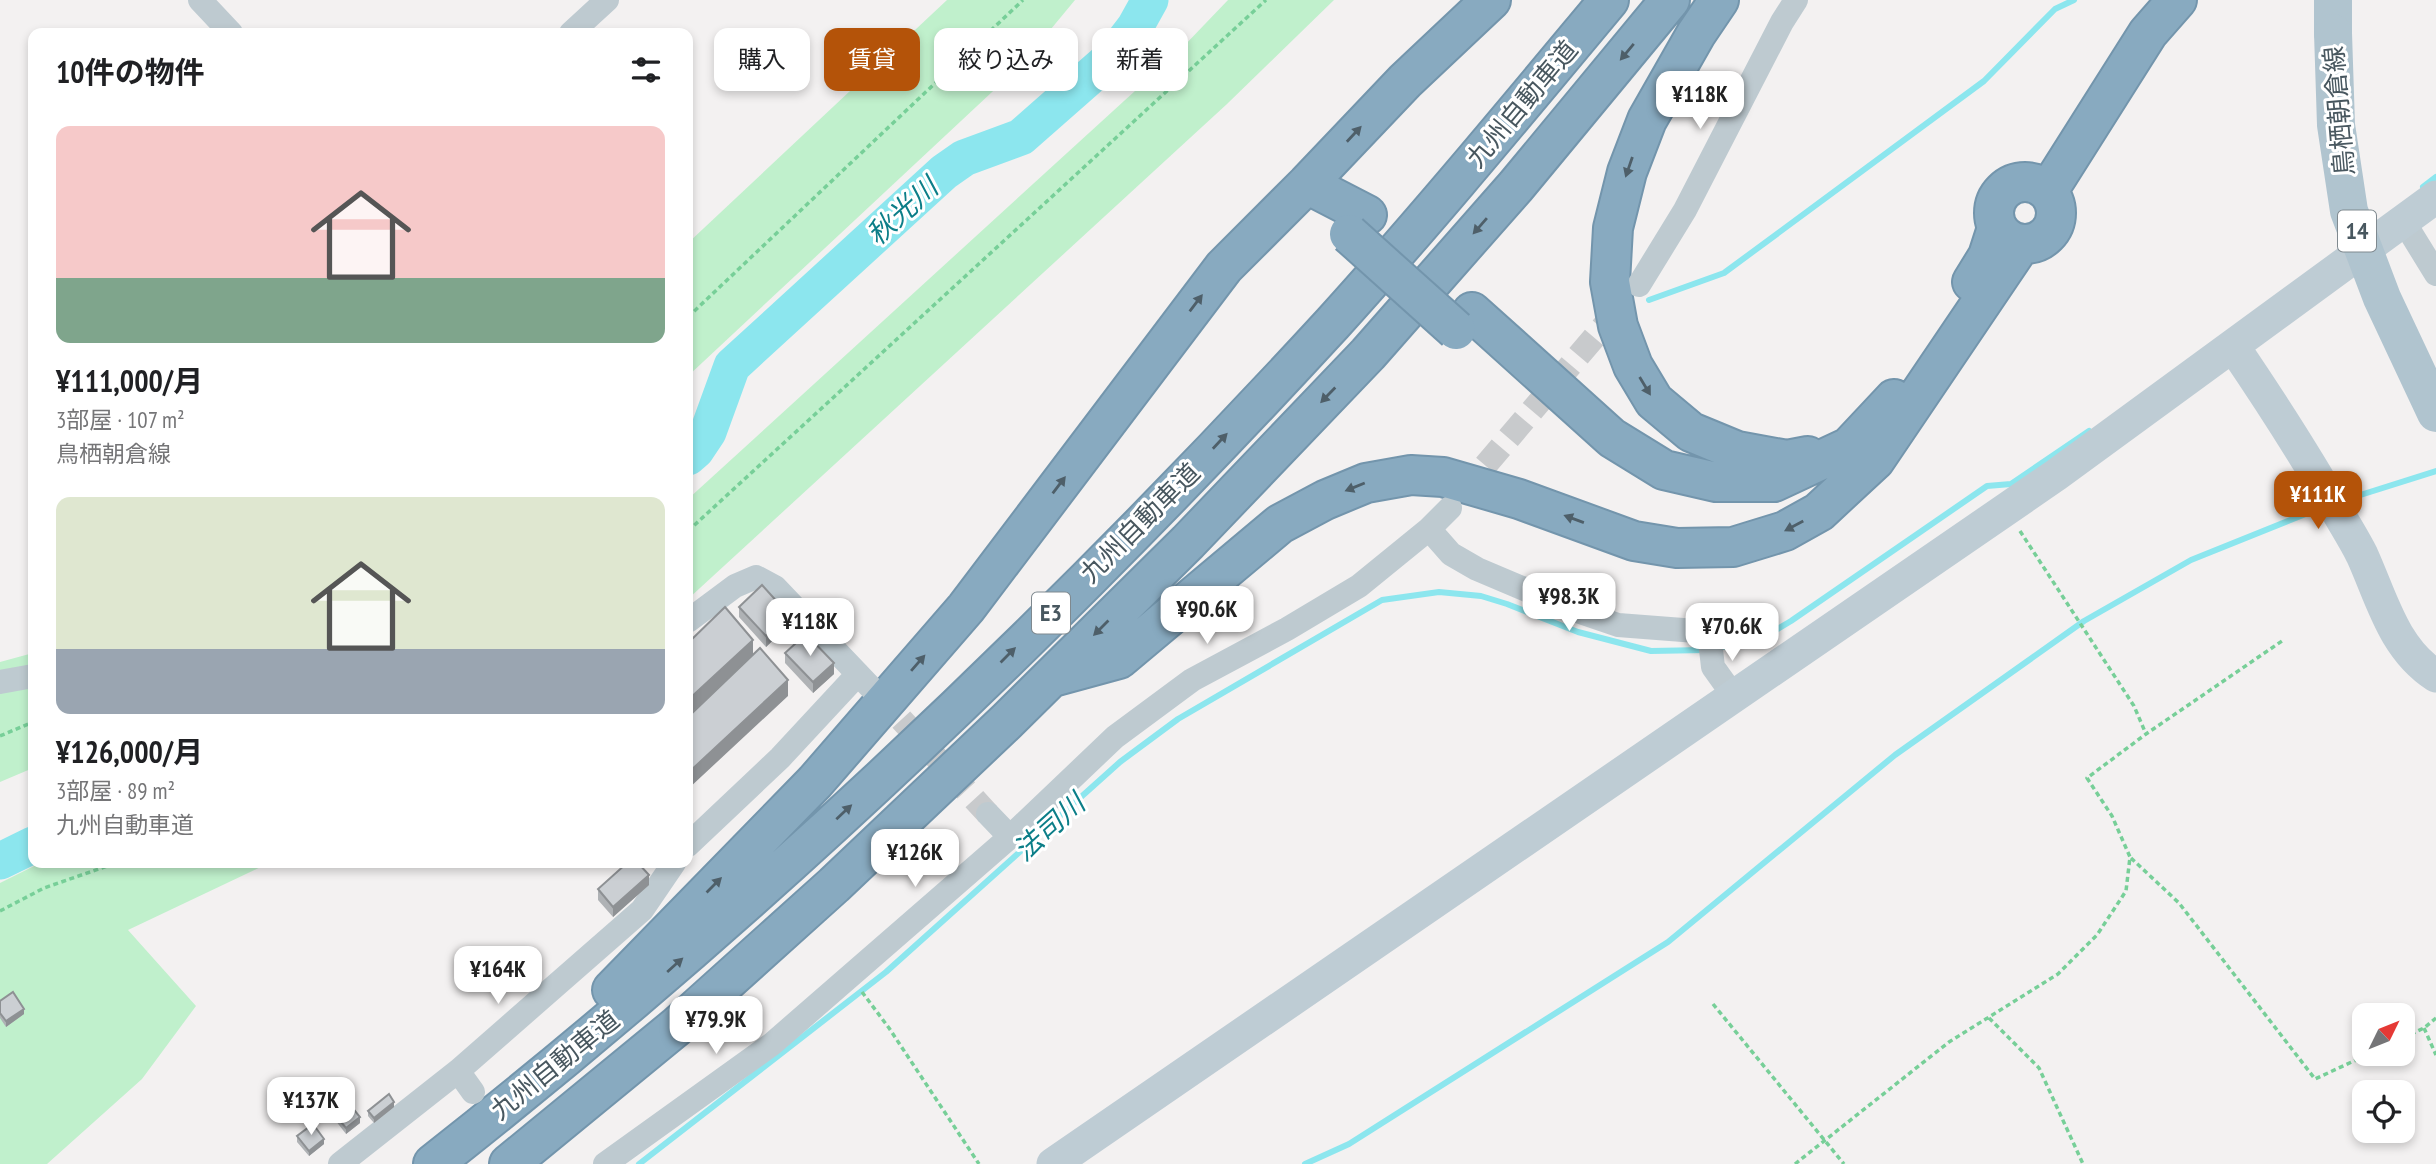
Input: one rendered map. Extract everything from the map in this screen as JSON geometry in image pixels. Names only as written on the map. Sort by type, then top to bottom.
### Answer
[{"type":"highway","points":[[477,1110],[815,782],[966,608],[1224,267],[1405,81],[1491,0]]},
{"type":"highway","name":"九州自動車道","points":[[433,1164],[477,1110],[640,996],[793,859],[976,688],[1144,521],[1343,312],[1480,155],[1609,0]]},
{"type":"highway","name":"九州自動車道","points":[[509,1164],[676,1027],[834,885],[1051,678],[1188,542],[1368,354],[1516,186],[1671,0]]},
{"type":"highway","points":[[1719,0],[1696,34],[1647,120],[1627,172],[1613,228],[1610,282],[1618,326],[1633,366],[1654,401],[1691,432],[1737,451],[1787,460],[1849,447]]},
{"type":"highway","points":[[2039,187],[2134,21],[2153,0]]},
{"type":"highway","points":[[2039,187],[2148,33],[2177,0]]},
{"type":"highway","points":[[1307,184],[1358,225],[1464,321],[1593,454],[1659,492],[1720,508],[1773,502],[1800,494],[1862,455],[1910,410]]},
{"type":"highway","points":[[2010,185],[2039,187],[2056,211],[2050,232],[2042,239],[2009,236],[1994,219],[1996,199],[2010,185]]},
{"type":"highway","points":[[1464,321],[1612,438],[1664,470],[1716,482],[1774,482],[1849,447],[1899,393],[1988,257],[2009,236]]},
{"type":"highway","points":[[1051,678],[1119,659],[1280,524],[1325,500],[1366,483],[1411,475],[1443,477],[1519,499],[1634,541],[1677,548],[1733,547],[1785,531],[1819,512],[1875,460],[1910,410],[2009,236]]},
{"type":"main road","name":"鳥栖朝倉線","points":[[2333,17],[2336,125],[2349,211],[2382,298],[2436,414]]},
{"type":"street","points":[[200,0],[226,28]]},
{"type":"street","points":[[576,28],[607,0]]},
{"type":"street","points":[[1639,285],[1685,210],[1796,0]]},
{"type":"street","points":[[1053,1164],[2006,509],[2436,197]]},
{"type":"street","points":[[2404,222],[2436,274]]},
{"type":"street","points":[[2233,346],[2282,419],[2341,517],[2361,554],[2396,635],[2421,666],[2436,676]]},
{"type":"street","points":[[605,1164],[772,1044],[1010,837],[1115,737],[1181,688],[1359,586],[1450,508]]},
{"type":"street","points":[[1429,528],[1451,554],[1477,569],[1574,610],[1618,625],[1709,632],[1713,667],[1733,695]]},
{"type":"street","points":[[693,617],[735,586],[756,577],[775,587],[876,693]]},
{"type":"street","points":[[693,840],[780,758],[858,674]]},
{"type":"street","points":[[0,682],[28,677]]},
{"type":"street","points":[[988,814],[1010,837]]},
{"type":"street","points":[[340,1164],[458,1071],[642,910],[671,868]]},
{"type":"street","points":[[458,1071],[477,1110]]},
{"type":"path","points":[[693,312],[1023,0]]},
{"type":"path","points":[[693,525],[1266,0]]},
{"type":"path","points":[[2006,509],[2134,706],[2146,734]]},
{"type":"path","points":[[2282,641],[2087,778],[2112,816],[2130,857],[2179,903],[2315,1079],[2352,1062]]},
{"type":"path","points":[[0,736],[28,724]]},
{"type":"path","points":[[1795,1164],[1949,1042],[2058,974],[2097,935],[2126,891],[2130,857]]},
{"type":"path","points":[[0,911],[44,888],[102,868]]},
{"type":"path","points":[[850,976],[890,1028],[979,1164]]},
{"type":"path","points":[[1713,1004],[1844,1164]]},
{"type":"path","points":[[1989,1018],[2039,1068],[2083,1164]]},
{"type":"path","points":[[2415,1032],[2436,1018]]},
{"type":"path","points":[[2424,1028],[2436,1055]]},
{"type":"green space","points":[[947,0],[1075,0],[1052,28],[934,28],[934,91],[993,91],[693,371],[693,238],[850,91],[920,91],[920,28],[917,28]]},
{"type":"green space","points":[[1228,0],[1334,0],[1227,104],[693,594],[693,494],[1135,91],[1188,91],[1188,42]]},
{"type":"green space","points":[[28,654],[28,770],[0,782],[0,662]]},
{"type":"green space","points":[[30,868],[258,868],[128,930],[196,1006],[142,1079],[47,1164],[0,1164],[0,883]]},
{"type":"building","points":[[762,585],[789,615],[766,636],[739,607]]},
{"type":"building","points":[[725,607],[753,640],[693,695],[693,638]]},
{"type":"building","points":[[806,634],[834,663],[813,682],[785,653]]},
{"type":"building","points":[[760,648],[788,680],[693,768],[693,712]]},
{"type":"building","points":[[621,868],[643,868],[649,875],[613,907],[598,889]]},
{"type":"building","points":[[13,992],[24,1009],[6,1021],[0,1013],[0,1001]]},
{"type":"building","points":[[389,1094],[394,1102],[374,1118],[368,1111]]},
{"type":"building","points":[[346,1100],[360,1117],[346,1128],[332,1111]]},
{"type":"building","points":[[313,1124],[324,1139],[309,1151],[297,1136]]},
{"type":"waterway","name":"秋光川","points":[[693,453],[708,432],[732,366],[944,172],[964,158],[1021,137],[1112,57],[1135,27],[1150,0]]},
{"type":"waterway","points":[[1649,300],[1724,273],[1984,81],[2055,9],[2074,0]]},
{"type":"waterway","points":[[2423,187],[2436,177]]},
{"type":"waterway","points":[[1716,648],[1759,640],[1791,621],[1987,486],[2011,484],[2089,431]]},
{"type":"waterway","points":[[2354,497],[2436,471]]},
{"type":"waterway","points":[[1305,1164],[1349,1144],[1668,942],[1895,755],[2084,621],[2191,560],[2308,513]]},
{"type":"waterway","name":"法司川","points":[[639,1164],[886,972],[1120,762],[1178,719],[1382,600],[1439,592],[1481,596],[1578,632],[1651,651],[1705,650]]},
{"type":"waterway","name":"秋光川","points":[[0,861],[28,847]]},
{"type":"tunnel","points":[[1462,493],[1620,307]]},
{"type":"tunnel","points":[[877,693],[988,814]]}]
